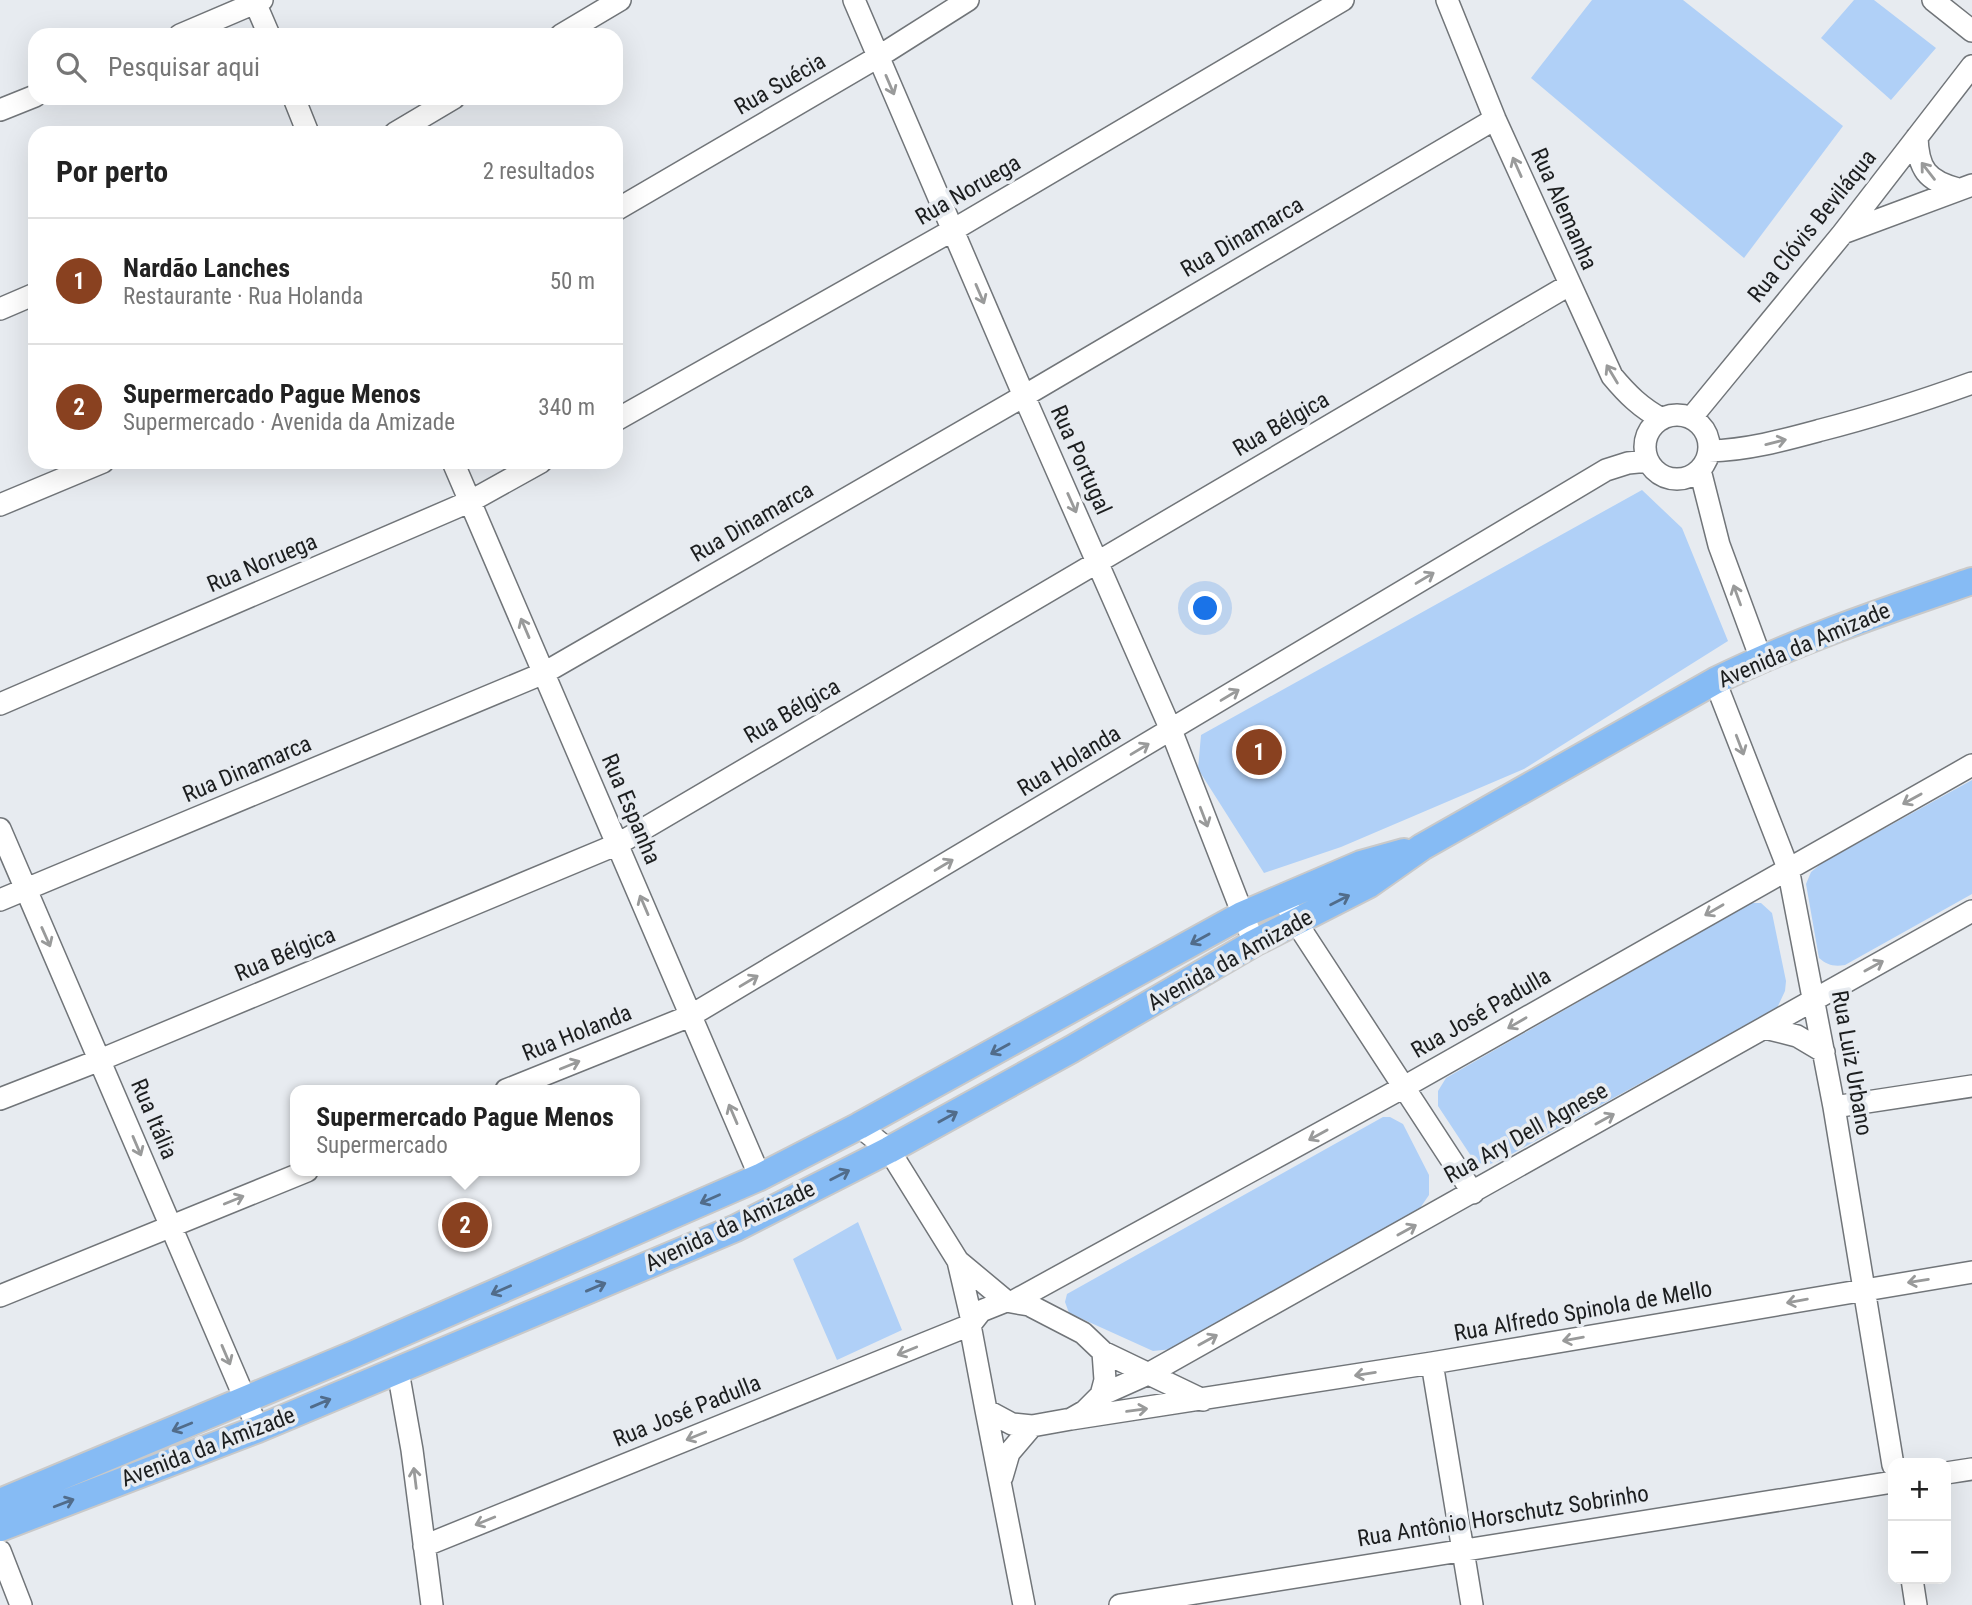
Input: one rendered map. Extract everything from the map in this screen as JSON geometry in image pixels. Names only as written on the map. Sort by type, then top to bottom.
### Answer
[{"type":"main road","name":"Avenida da Amizade","points":[[0,1528],[258,1429],[736,1228],[889,1150],[1072,1049],[1254,943],[1368,885],[1422,847],[1715,681],[1761,659],[1855,621],[1972,581]]},
{"type":"main road","name":"Avenida da Amizade","points":[[0,1502],[245,1401],[760,1177],[859,1126],[1242,915],[1361,864],[1422,847]]},
{"type":"main road","points":[[736,1228],[764,1199],[760,1177]]},
{"type":"street","points":[[573,28],[620,0]]},
{"type":"street","name":"Rua Portugal","points":[[854,0],[1171,730],[1254,943]]},
{"type":"street","name":"Rua Suécia","points":[[623,206],[878,57],[968,0]]},
{"type":"street","name":"Rua Noruega","points":[[623,416],[953,230],[1343,0]]},
{"type":"street","name":"Rua Alemanha","points":[[1447,0],[1495,119],[1612,376],[1635,402],[1662,419]]},
{"type":"street","points":[[1933,0],[1972,31]]},
{"type":"street","points":[[196,28],[257,1],[267,28]]},
{"type":"street","name":"Rua Clóvis Beviláqua","points":[[1691,418],[1843,233],[1972,66]]},
{"type":"street","points":[[0,110],[28,99]]},
{"type":"street","points":[[297,105],[305,126]]},
{"type":"street","points":[[407,126],[442,105]]},
{"type":"street","name":"Rua Dinamarca","points":[[0,900],[544,673],[1024,396],[1495,119]]},
{"type":"street","points":[[1917,137],[1917,156],[1926,173],[1940,184],[1965,187]]},
{"type":"street","points":[[1843,233],[1965,187]]},
{"type":"street","name":"Rua Bélgica","points":[[0,1099],[618,844],[1569,285]]},
{"type":"street","points":[[0,309],[28,297]]},
{"type":"street","points":[[1761,659],[1719,545],[1705,460],[1705,432],[1691,418],[1671,415],[1662,419],[1649,433],[1646,452],[1648,461],[1656,471],[1666,477],[1678,479],[1690,477],[1705,460],[1889,412],[1972,383]]},
{"type":"street","name":"Rua Holanda","points":[[518,1085],[690,1016],[1606,470],[1648,461]]},
{"type":"street","points":[[0,505],[86,469]]},
{"type":"street","name":"Rua Espanha","points":[[456,469],[760,1177]]},
{"type":"street","name":"Rua Noruega","points":[[0,704],[471,502],[529,469]]},
{"type":"street","name":"Rua Luiz Urbano","points":[[1715,681],[1788,868],[1834,1107],[1892,1458]]},
{"type":"street","name":"Rua José Padulla","points":[[1010,1301],[1405,1087],[1972,765]]},
{"type":"street","name":"Rua Itália","points":[[0,829],[258,1429]]},
{"type":"street","points":[[1282,897],[1473,1193]]},
{"type":"street","name":"Rua Ary Dell Agnese","points":[[1101,1395],[1148,1374],[1972,911]]},
{"type":"street","points":[[1765,1028],[1797,1036],[1824,1052]]},
{"type":"street","points":[[1834,1107],[1972,1086]]},
{"type":"street","points":[[859,1126],[889,1150],[958,1261],[1024,1605]]},
{"type":"street","points":[[0,1296],[295,1176]]},
{"type":"street","points":[[958,1261],[1010,1301],[1028,1305],[1083,1333],[1102,1352],[1203,1400]]},
{"type":"street","name":"Rua Alfredo Spinola de Mello","points":[[1071,1419],[1432,1363],[1972,1272]]},
{"type":"street","points":[[971,1323],[990,1306],[1010,1301]]},
{"type":"street","name":"Rua José Padulla","points":[[424,1546],[971,1323]]},
{"type":"street","points":[[986,1410],[1012,1424],[1032,1426],[1071,1419],[1085,1411],[1101,1395],[1105,1380],[1102,1352]]},
{"type":"street","points":[[1432,1363],[1472,1605]]},
{"type":"street","points":[[398,1371],[412,1450],[432,1605]]},
{"type":"street","points":[[1001,1479],[1009,1453],[1032,1426]]},
{"type":"street","points":[[1951,1472],[1972,1469]]},
{"type":"street","name":"Rua Antônio Horschutz Sobrinho","points":[[1121,1605],[1888,1483]]},
{"type":"street","points":[[0,1551],[21,1605]]},
{"type":"street","points":[[1913,1584],[1916,1605]]},
{"type":"shaded area","points":[[1592,0],[1683,0],[1843,126],[1744,258],[1531,78]]},
{"type":"shaded area","points":[[1854,0],[1874,0],[1936,48],[1891,100],[1821,38]]},
{"type":"shaded area","points":[[1642,490],[1682,528],[1728,641],[1524,769],[1341,847],[1264,873],[1198,769],[1201,735]]},
{"type":"shaded area","points":[[1972,780],[1972,894],[1845,965],[1831,965],[1819,958],[1806,884],[1811,872],[1822,863]]},
{"type":"shaded area","points":[[1751,903],[1761,903],[1772,913],[1786,981],[1785,991],[1777,1008],[1499,1161],[1487,1165],[1475,1162],[1438,1106],[1438,1091],[1446,1078]]},
{"type":"shaded area","points":[[1383,1117],[1390,1117],[1403,1124],[1429,1175],[1429,1195],[1418,1211],[1173,1349],[1153,1351],[1069,1313],[1065,1302],[1067,1294]]},
{"type":"shaded area","points":[[858,1222],[902,1330],[837,1360],[793,1259]]},
{"type":"place","name":"Nardão Lanches","points":[[1259,752]]},
{"type":"place","name":"Supermercado Pague Menos","points":[[465,1225]]}]
